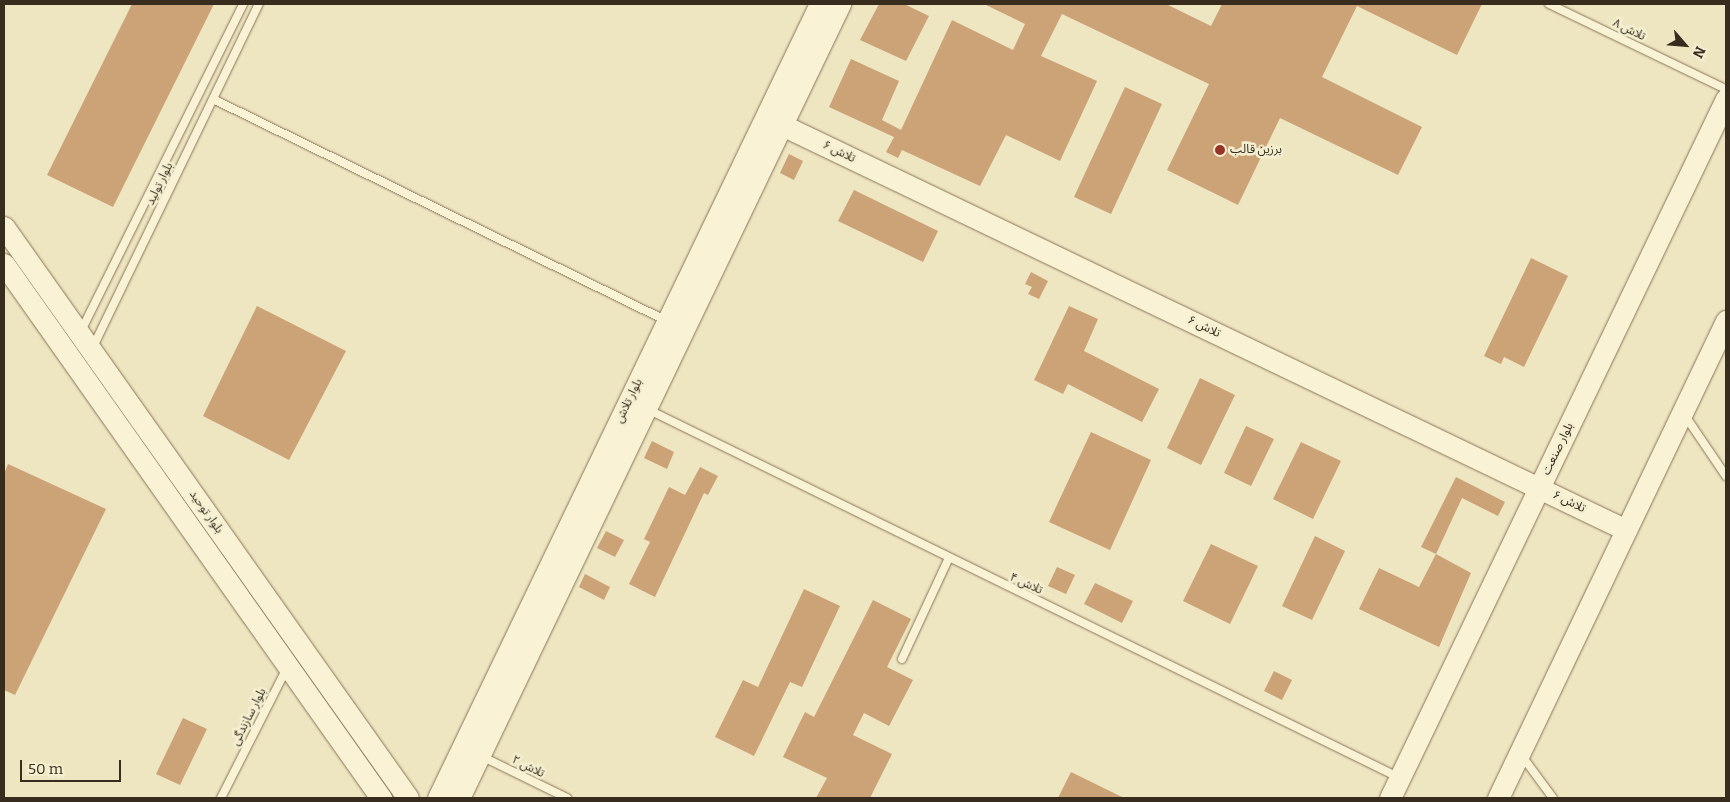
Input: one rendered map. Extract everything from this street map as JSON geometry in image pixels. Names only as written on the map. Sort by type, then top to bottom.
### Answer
[{"type":"street","name":"بلوار تلاش","points":[[445,798],[675,325],[820,4]]},
{"type":"street","name":"بلوار تلاش","points":[[675,325],[782,125],[840,4]]},
{"type":"street","name":"بلوار صنعت","points":[[1390,798],[1726,99]]},
{"type":"street","name":"تلاش ۶","points":[[782,125],[1626,530]]},
{"type":"street","name":"بلوار توحید","points":[[4,227],[86,342],[298,658],[381,798]]},
{"type":"street","name":"بلوار توحید","points":[[4,264],[81,373],[298,658],[408,798]]},
{"type":"street","points":[[1498,798],[1726,321]]},
{"type":"street","name":"بلوار تلاش","points":[[445,798],[479,755],[637,404]]},
{"type":"lane","name":"بلوار تولید","points":[[81,373],[86,342],[166,162],[243,4]]},
{"type":"lane","name":"بلوار تولید","points":[[86,342],[179,169],[259,4]]},
{"type":"lane","name":"تلاش ۸","points":[[1549,4],[1726,90]]},
{"type":"lane","points":[[225,42],[238,48]]},
{"type":"lane","points":[[213,99],[675,325]]},
{"type":"lane","points":[[166,162],[179,169]]},
{"type":"lane","name":"بلوار تولید","points":[[62,346],[86,342]]},
{"type":"lane","name":"تلاش ۴","points":[[637,404],[948,560],[1400,778]]},
{"type":"lane","points":[[1682,412],[1726,476]]},
{"type":"lane","points":[[902,659],[948,560]]},
{"type":"lane","name":"بلوار سازندگی","points":[[221,798],[298,658]]},
{"type":"lane","points":[[1520,753],[1553,798]]},
{"type":"lane","name":"تلاش ۲","points":[[479,755],[567,798]]},
{"type":"building","points":[[132,4],[214,4],[113,207],[47,175]]},
{"type":"building","points":[[879,4],[904,4],[929,16],[906,61],[860,40]]},
{"type":"building","points":[[984,4],[1166,4],[1211,26],[1222,4],[1482,4],[1457,55],[1357,6],[1322,77],[1422,127],[1398,175],[1280,118],[1238,205],[1167,170],[1209,84],[1062,14],[1041,56],[1097,81],[1060,161],[1006,135],[980,186],[902,150],[898,158],[886,152],[894,137],[829,107],[851,59],[899,81],[882,120],[901,130],[952,20],[1013,50],[1025,24]]},
{"type":"building","points":[[1125,87],[1162,104],[1111,214],[1074,197]]},
{"type":"building","points":[[789,154],[803,161],[794,180],[780,173]]},
{"type":"building","points":[[854,190],[938,231],[923,262],[838,221]]},
{"type":"building","points":[[1531,258],[1568,276],[1524,367],[1504,357],[1501,364],[1484,356]]},
{"type":"building","points":[[1031,272],[1048,281],[1039,299],[1028,294],[1032,287],[1025,284]]},
{"type":"building","points":[[257,306],[346,351],[289,460],[203,416]]},
{"type":"building","points":[[1069,306],[1098,319],[1084,351],[1159,389],[1142,422],[1068,384],[1063,394],[1034,380]]},
{"type":"building","points":[[1200,378],[1235,395],[1201,465],[1167,448]]},
{"type":"building","points":[[1246,426],[1274,439],[1251,486],[1224,473]]},
{"type":"building","points":[[1091,432],[1151,460],[1110,550],[1049,522]]},
{"type":"building","points":[[652,441],[674,452],[667,469],[644,458]]},
{"type":"building","points":[[1301,442],[1341,461],[1313,519],[1273,499]]},
{"type":"building","points":[[8,464],[106,509],[15,695],[4,690],[4,474]]},
{"type":"building","points":[[700,467],[718,476],[708,495],[704,493],[655,597],[629,584],[650,542],[644,539],[669,487],[685,495]]},
{"type":"building","points":[[1456,477],[1505,502],[1498,516],[1462,498],[1436,554],[1421,547]]},
{"type":"building","points":[[606,531],[624,540],[615,557],[597,548]]},
{"type":"building","points":[[1315,536],[1345,551],[1312,620],[1282,606]]},
{"type":"building","points":[[1211,544],[1258,566],[1230,624],[1183,601]]},
{"type":"building","points":[[1436,554],[1471,573],[1439,647],[1359,609],[1379,568],[1419,587]]},
{"type":"building","points":[[1057,567],[1075,575],[1066,594],[1048,586]]},
{"type":"building","points":[[585,574],[610,587],[604,600],[579,587]]},
{"type":"building","points":[[1095,583],[1133,601],[1122,623],[1084,604]]},
{"type":"building","points":[[804,589],[840,606],[802,687],[790,682],[754,756],[715,737],[743,680],[758,687]]},
{"type":"building","points":[[873,600],[911,619],[887,667],[913,680],[889,726],[864,713],[853,735],[892,754],[870,798],[816,798],[827,778],[783,757],[805,712],[814,717]]},
{"type":"building","points":[[1274,671],[1292,680],[1282,700],[1264,691]]},
{"type":"building","points":[[183,718],[207,729],[180,785],[156,774]]},
{"type":"building","points":[[1071,772],[1124,798],[1058,798]]},
{"type":"place","name":"برزین قالب","points":[[1220,150]]}]
